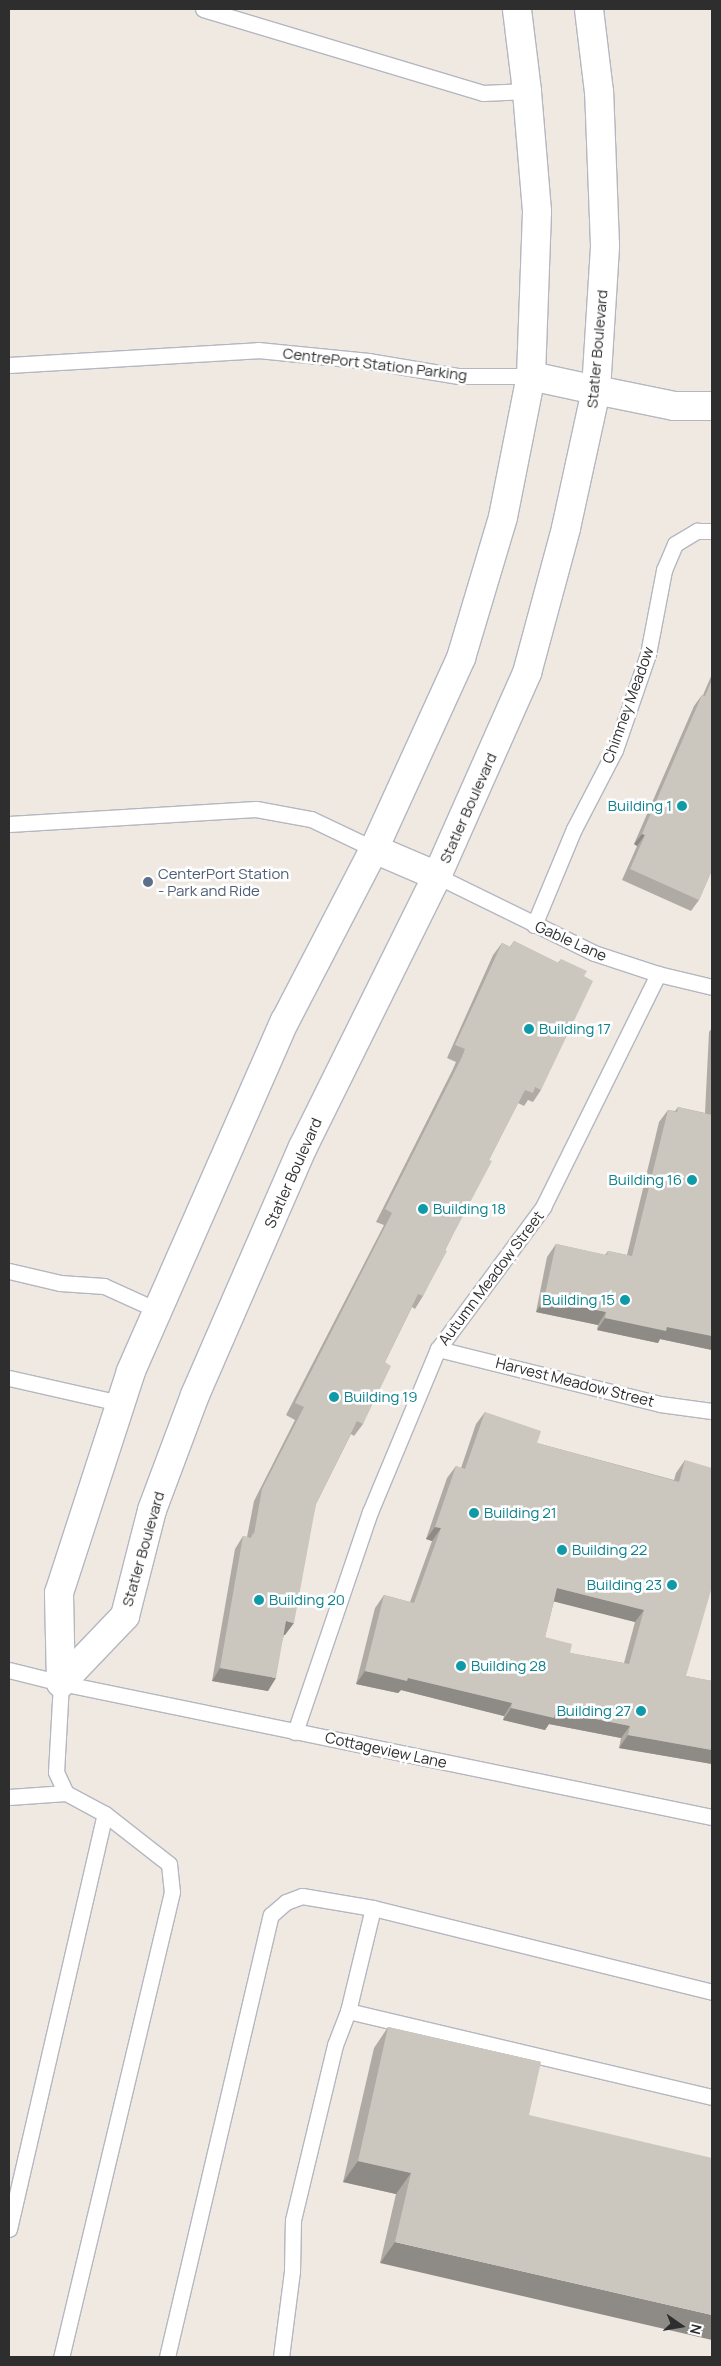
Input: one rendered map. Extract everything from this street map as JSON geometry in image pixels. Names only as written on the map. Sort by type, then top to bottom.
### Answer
[{"type":"street","points":[[61,1683],[59,1594],[131,1371],[285,1021],[374,850],[461,658],[503,517],[531,376],[537,210],[527,91],[517,9]]},
{"type":"street","name":"Statler Boulevard","points":[[61,1683],[124,1616],[152,1510],[195,1395],[303,1147],[438,876],[527,673],[566,528],[596,390],[605,245],[599,92],[589,9]]},
{"type":"street","points":[[531,376],[674,406],[712,406]]},
{"type":"street","points":[[374,850],[438,876]]},
{"type":"lane","points":[[203,9],[483,94],[527,91]]},
{"type":"lane","name":"CentrePort Station Parking","points":[[9,365],[258,350],[368,360],[460,376],[531,376]]},
{"type":"lane","name":"Chimney Meadow","points":[[534,925],[574,829],[615,750],[648,654],[664,570],[675,544],[697,531],[712,531]]},
{"type":"lane","points":[[9,824],[256,809],[311,819],[374,850]]},
{"type":"lane","name":"Gable Lane","points":[[438,876],[594,953],[658,974],[712,987]]},
{"type":"lane","name":"Autumn Meadow Street","points":[[296,1732],[370,1512],[438,1349],[544,1207],[658,974]]},
{"type":"lane","points":[[9,1270],[60,1283],[104,1286],[157,1310]]},
{"type":"lane","name":"Harvest Meadow Street","points":[[438,1349],[660,1404],[712,1411]]},
{"type":"lane","points":[[9,1378],[120,1403]]},
{"type":"lane","name":"Cottageview Lane","points":[[9,1670],[61,1683],[712,1817]]},
{"type":"lane","points":[[61,1683],[56,1772],[66,1792]]},
{"type":"lane","points":[[9,1797],[66,1792],[106,1814],[169,1864],[172,1892],[60,2357]]},
{"type":"lane","points":[[9,2229],[106,1814]]},
{"type":"lane","points":[[168,2357],[271,1915],[286,1902],[302,1896],[373,1908],[712,1992]]},
{"type":"lane","points":[[281,2357],[292,2270],[293,2220],[335,2045],[348,2011],[373,1908]]},
{"type":"lane","points":[[348,2011],[712,2097]]},
{"type":"building","name":"Building 1","points":[[712,680],[712,870],[699,900],[630,869],[645,835],[642,834],[702,695],[705,696]]},
{"type":"building","points":[[514,941],[559,963],[561,959],[587,971],[584,976],[593,981],[541,1090],[535,1087],[533,1093],[525,1090],[489,1160],[492,1161],[445,1250],[447,1251],[423,1296],[418,1294],[385,1362],[391,1366],[363,1424],[357,1421],[316,1504],[294,1623],[286,1621],[276,1678],[220,1668],[243,1536],[251,1538],[254,1534],[262,1489],[304,1407],[295,1403],[392,1213],[385,1209],[461,1059],[465,1049],[455,1045],[502,943],[511,947]]},
{"type":"building","points":[[678,1107],[712,1115],[712,1336],[667,1327],[666,1331],[605,1318],[606,1312],[544,1299],[556,1244],[607,1255],[608,1251],[632,1256],[668,1110],[677,1112]]},
{"type":"building","points":[[485,1412],[541,1431],[537,1443],[679,1482],[685,1460],[712,1468],[712,1587],[686,1676],[712,1681],[712,1750],[628,1735],[630,1726],[556,1711],[554,1718],[511,1708],[512,1703],[408,1678],[407,1681],[365,1671],[384,1595],[414,1603],[441,1528],[435,1527],[456,1466],[465,1469]],"holes":[[[557,1588],[644,1610],[629,1664],[570,1653],[572,1644],[545,1637]]]},
{"type":"building","points":[[388,2027],[541,2062],[529,2115],[712,2158],[712,2315],[395,2242],[411,2173],[358,2161]]},
{"type":"place","name":"Building 1","points":[[682,806]]},
{"type":"place","name":"CenterPort Station - Park and Ride","points":[[148,882]]},
{"type":"place","name":"Building 17","points":[[529,1029]]},
{"type":"place","name":"Building 16","points":[[692,1180]]},
{"type":"place","name":"Building 18","points":[[423,1209]]},
{"type":"place","name":"Building 15","points":[[625,1300]]},
{"type":"place","name":"Building 19","points":[[334,1397]]},
{"type":"place","name":"Building 21","points":[[474,1513]]},
{"type":"place","name":"Building 22","points":[[562,1550]]},
{"type":"place","name":"Building 23","points":[[672,1585]]},
{"type":"place","name":"Building 20","points":[[259,1600]]},
{"type":"place","name":"Building 28","points":[[461,1666]]},
{"type":"place","name":"Building 27","points":[[641,1711]]}]
